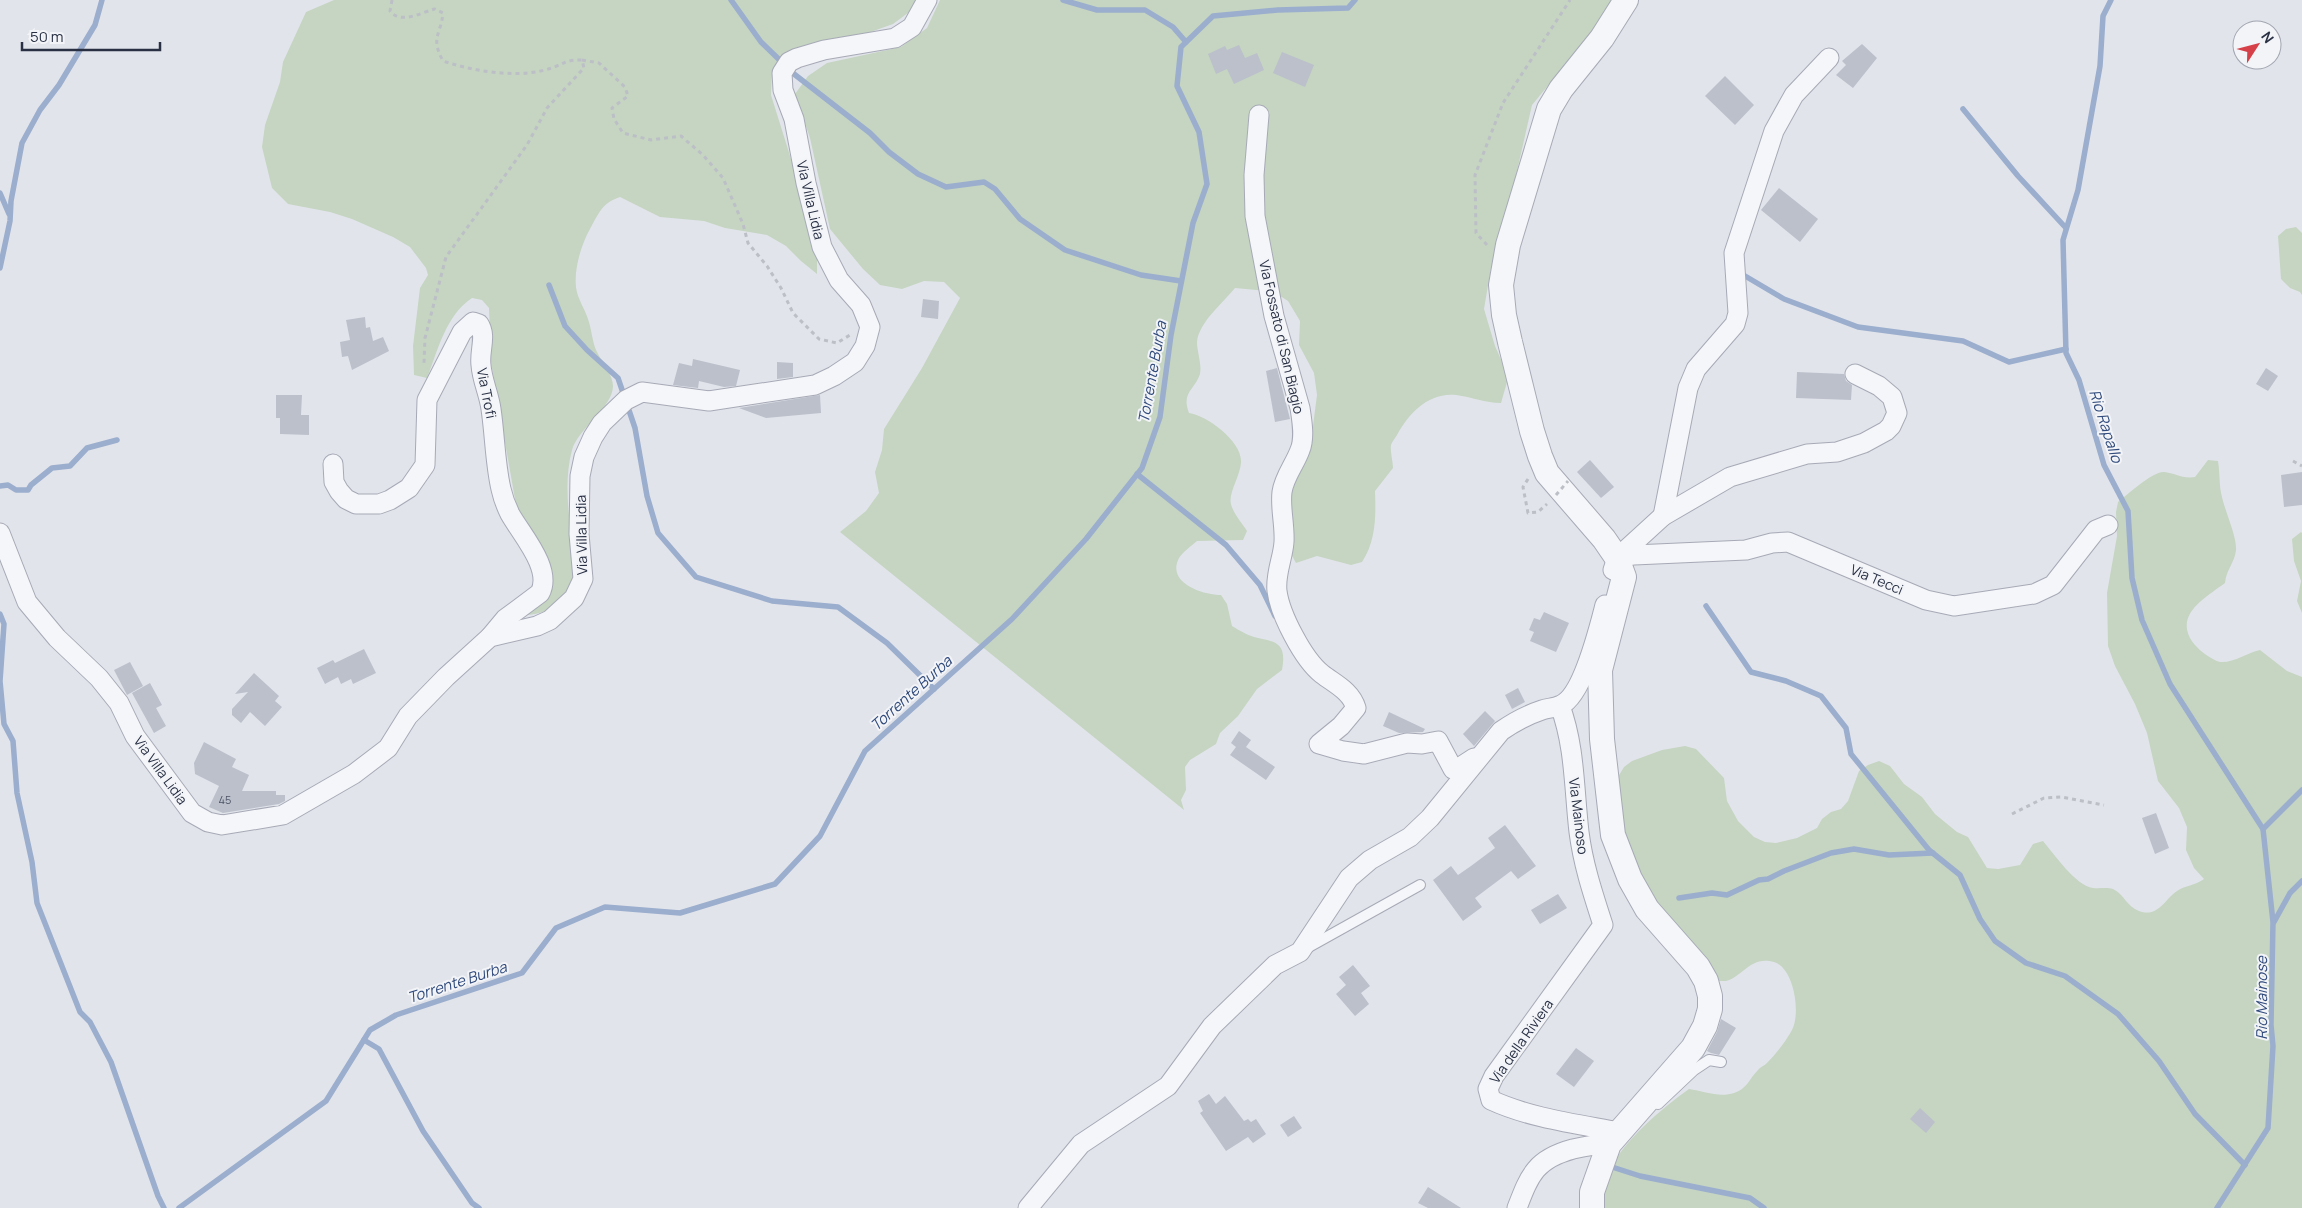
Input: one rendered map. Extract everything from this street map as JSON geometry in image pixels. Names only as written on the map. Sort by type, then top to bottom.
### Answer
[{"type":"street","name":"Via Villa Lidia","points":[[0,533],[27,602],[57,638],[104,684],[119,703],[136,736],[192,813],[208,822],[222,825],[283,815],[354,774],[388,748],[408,716],[446,677],[490,637],[537,626],[550,620],[568,606],[577,594],[583,579],[579,534],[580,476],[584,457],[602,423],[626,400],[642,392],[709,402],[815,385],[834,376],[855,362],[868,337],[870,327],[861,304],[839,280],[822,247],[806,183],[794,119],[783,90],[782,73],[789,62],[797,58],[824,50],[895,38],[912,27],[927,0]]},
{"type":"street","points":[[1592,1208],[1592,1192],[1620,1132],[1693,1048],[1705,1026],[1710,1009],[1710,996],[1706,981],[1698,967],[1648,909],[1630,879],[1613,835],[1602,739],[1600,670],[1624,577],[1617,558],[1604,539],[1547,473],[1532,431],[1504,315],[1501,285],[1503,265],[1549,109],[1561,89],[1602,38],[1626,0]]},
{"type":"street","points":[[1663,516],[1688,388],[1696,370],[1735,324],[1738,313],[1734,253],[1774,131],[1794,94],[1829,58]]},
{"type":"street","name":"Via Fossato di San Biagio","points":[[1259,115],[1254,175],[1255,216],[1274,316],[1300,408],[1302,424],[1301,448],[1284,482],[1282,492],[1284,542],[1278,570],[1277,590],[1283,613],[1306,657],[1321,673],[1336,682],[1354,701],[1356,708],[1341,726],[1319,744],[1343,751],[1364,754],[1407,743],[1422,744],[1438,741],[1453,769],[1457,769],[1481,755]]},
{"type":"street","name":"Via Trofi","points":[[333,464],[334,482],[339,491],[356,504],[379,504],[390,500],[409,488],[426,465],[427,400],[462,332],[473,322],[479,324],[483,335],[480,364],[491,408],[496,460],[502,490],[510,514],[538,558],[542,583],[540,594],[505,619],[490,637]]},
{"type":"street","points":[[1028,1208],[1081,1144],[1168,1086],[1212,1026],[1275,965],[1300,952],[1349,878],[1370,860],[1410,837],[1430,818],[1501,731],[1516,720],[1544,709],[1560,706],[1573,694],[1582,677],[1598,629],[1617,558],[1663,516],[1730,477],[1807,454],[1837,452],[1864,443],[1886,431],[1891,426],[1897,413],[1892,396],[1879,386],[1855,374]]},
{"type":"street","name":"Via Tecci","points":[[1617,558],[1634,555],[1746,550],[1788,542],[1926,600],[1954,606],[2034,594],[2053,586],[2096,530],[2108,525]]},
{"type":"street","name":"Via Mainoso","points":[[1560,706],[1568,728],[1579,833],[1589,883],[1603,925]]},
{"type":"street","name":"Via della Riviera","points":[[1603,925],[1494,1076],[1488,1089],[1491,1100],[1503,1106],[1571,1123],[1620,1132]]},
{"type":"street","points":[[1517,1208],[1529,1177],[1546,1158],[1558,1153],[1596,1144],[1620,1132]]},
{"type":"lane","points":[[1300,952],[1420,885]]},
{"type":"lane","points":[[1620,1132],[1651,1110],[1694,1070],[1709,1060],[1721,1062]]},
{"type":"path","points":[[392,0],[390,10],[394,15],[404,18],[436,9],[443,13],[442,24],[436,34],[437,51],[442,61],[454,65],[494,72],[523,73],[546,70],[568,60],[599,63],[625,87],[628,96],[612,108],[614,119],[623,133],[651,140],[681,136],[703,155],[723,178],[743,224],[748,243],[767,266],[781,288],[793,313],[819,339],[837,343],[849,336],[867,318]]},
{"type":"path","points":[[1503,265],[1476,233],[1475,175],[1502,103],[1570,0]]},
{"type":"path","points":[[424,365],[425,338],[446,257],[527,145],[547,108],[584,68],[582,60]]},
{"type":"path","points":[[2293,461],[2302,466]]},
{"type":"path","points":[[1556,495],[1568,481]]},
{"type":"path","points":[[1528,513],[1538,512],[1549,503]]},
{"type":"path","points":[[2012,814],[2044,798],[2061,797],[2104,805]]},
{"type":"green space","points":[[334,0],[919,0],[916,7],[893,24],[865,34],[816,42],[796,48],[772,73],[771,95],[791,159],[817,258],[817,274],[786,246],[767,235],[725,228],[704,221],[660,217],[620,197],[609,202],[599,213],[581,250],[577,265],[576,287],[587,315],[595,348],[609,373],[613,386],[611,394],[602,410],[575,442],[572,450],[569,464],[568,494],[576,567],[569,585],[559,601],[544,611],[525,615],[545,601],[553,582],[549,562],[516,505],[491,362],[489,308],[482,300],[472,298],[463,305],[449,323],[427,378],[414,375],[413,346],[420,288],[428,275],[426,268],[410,247],[393,237],[352,219],[330,212],[288,204],[272,188],[262,147],[265,125],[280,82],[283,62],[306,12]]},
{"type":"green space","points":[[940,0],[1615,0],[1590,35],[1532,105],[1512,193],[1491,268],[1484,309],[1495,346],[1506,371],[1507,382],[1501,403],[1446,395],[1429,401],[1407,419],[1391,445],[1393,468],[1375,491],[1373,537],[1362,562],[1351,565],[1317,556],[1296,563],[1291,554],[1289,506],[1297,472],[1311,441],[1317,395],[1314,373],[1299,345],[1300,321],[1288,301],[1277,294],[1267,291],[1235,288],[1202,327],[1197,342],[1200,374],[1188,396],[1187,406],[1189,413],[1205,419],[1223,431],[1240,455],[1241,463],[1231,495],[1231,504],[1247,531],[1243,540],[1197,541],[1179,558],[1176,567],[1182,581],[1188,586],[1205,593],[1221,595],[1227,604],[1232,626],[1249,635],[1274,642],[1278,645],[1283,654],[1283,661],[1282,670],[1257,689],[1238,716],[1220,733],[1216,744],[1190,760],[1185,767],[1186,790],[1181,800],[1184,810],[840,532],[866,511],[879,493],[875,472],[882,450],[884,429],[922,368],[960,298],[944,282],[924,281],[902,289],[880,285],[863,269],[830,229],[810,138],[795,94],[808,76],[827,63],[901,47],[927,28]]},
{"type":"green space","points":[[2296,227],[2302,233],[2302,295],[2300,292],[2290,288],[2281,279],[2278,236],[2286,229]]},
{"type":"green space","points":[[2208,460],[2218,461],[2221,493],[2235,538],[2236,550],[2225,583],[2200,602],[2189,617],[2187,625],[2189,635],[2200,650],[2217,661],[2230,661],[2260,650],[2287,671],[2302,677],[2302,1208],[1604,1208],[1605,1185],[1608,1173],[1623,1149],[1644,1126],[1689,1089],[1723,1095],[1742,1089],[1784,1043],[1792,1030],[1796,1013],[1796,1003],[1791,982],[1781,966],[1774,962],[1759,961],[1747,967],[1732,979],[1715,981],[1677,934],[1624,856],[1618,777],[1624,767],[1632,761],[1662,750],[1685,746],[1696,749],[1724,778],[1727,801],[1738,821],[1754,837],[1765,842],[1776,843],[1797,838],[1817,828],[1822,819],[1831,812],[1841,809],[1848,801],[1859,771],[1879,761],[1890,766],[1904,784],[1922,797],[1935,814],[1957,832],[1968,837],[1987,868],[1998,869],[2020,865],[2033,844],[2043,841],[2066,869],[2086,886],[2113,889],[2131,907],[2139,911],[2146,913],[2156,910],[2177,891],[2204,879],[2194,868],[2186,850],[2187,827],[2179,808],[2158,781],[2147,733],[2135,704],[2115,666],[2108,646],[2107,593],[2117,536],[2116,512],[2118,502],[2153,475],[2164,472],[2195,477]]},
{"type":"green space","points":[[2301,532],[2302,613],[2297,601],[2301,581],[2294,561],[2292,539]]},
{"type":"building","points":[[1862,44],[1877,58],[1853,88],[1836,75],[1846,65],[1842,61]]},
{"type":"building","points":[[1239,45],[1245,58],[1257,53],[1264,70],[1234,84],[1227,69],[1216,74],[1208,54],[1225,46],[1227,50]]},
{"type":"building","points":[[1282,52],[1314,65],[1305,87],[1273,73]]},
{"type":"building","points":[[1725,76],[1754,105],[1735,125],[1705,96]]},
{"type":"building","points":[[1779,188],[1818,219],[1800,242],[1761,210]]},
{"type":"building","points":[[923,299],[939,301],[938,319],[921,317]]},
{"type":"building","points":[[365,317],[366,328],[370,327],[373,341],[383,337],[389,351],[352,370],[348,356],[342,357],[340,342],[350,340],[346,320]]},
{"type":"building","points":[[693,359],[740,370],[736,386],[724,387],[699,381],[698,388],[673,385],[679,363],[692,366]]},
{"type":"building","points":[[777,362],[793,363],[793,377],[777,379]]},
{"type":"building","points":[[1277,368],[1290,419],[1275,422],[1266,371]]},
{"type":"building","points":[[2266,368],[2278,376],[2268,391],[2256,384]]},
{"type":"building","points":[[1797,372],[1844,374],[1846,381],[1852,385],[1851,400],[1796,398]]},
{"type":"building","points":[[276,395],[302,395],[301,415],[309,415],[309,435],[280,434],[280,418],[276,418]]},
{"type":"building","points":[[820,395],[821,413],[766,418],[739,408]]},
{"type":"building","points":[[1590,460],[1614,487],[1601,498],[1577,472]]},
{"type":"building","points":[[2302,472],[2302,505],[2284,507],[2281,475]]},
{"type":"building","points":[[1544,612],[1569,623],[1556,652],[1530,641],[1534,632],[1529,630],[1534,618],[1540,620]]},
{"type":"building","points":[[364,649],[376,673],[353,684],[351,679],[341,684],[338,677],[325,684],[317,668],[333,660],[335,663]]},
{"type":"building","points":[[130,662],[143,686],[127,695],[114,670]]},
{"type":"building","points":[[254,673],[279,696],[275,701],[282,707],[265,726],[250,712],[241,723],[232,715],[232,709],[248,692],[235,694]]},
{"type":"building","points":[[150,683],[162,705],[156,708],[166,726],[154,733],[132,693]]},
{"type":"building","points":[[1518,688],[1525,702],[1512,709],[1505,695]]},
{"type":"building","points":[[1485,711],[1495,721],[1474,746],[1463,734]]},
{"type":"building","points":[[1389,712],[1425,729],[1423,732],[1399,733],[1383,726]]},
{"type":"building","points":[[1239,731],[1251,740],[1246,747],[1275,767],[1266,780],[1230,755],[1236,747],[1231,743]]},
{"type":"building","points":[[204,742],[236,759],[232,767],[249,775],[242,791],[276,791],[276,795],[285,795],[285,801],[279,804],[223,813],[209,807],[219,786],[195,774],[194,763]]},
{"type":"building","points":[[2156,813],[2169,848],[2155,854],[2142,818]]},
{"type":"building","points":[[1505,825],[1536,866],[1518,879],[1511,871],[1475,898],[1482,907],[1463,921],[1433,880],[1451,866],[1458,875],[1495,848],[1488,838]]},
{"type":"building","points":[[1558,894],[1567,908],[1540,924],[1531,910]]},
{"type":"building","points":[[1353,965],[1370,986],[1361,993],[1369,1004],[1355,1016],[1336,994],[1346,985],[1339,977]]},
{"type":"building","points":[[1721,1019],[1736,1028],[1719,1055],[1707,1051],[1717,1032]]},
{"type":"building","points":[[1576,1048],[1594,1061],[1574,1087],[1556,1074]]},
{"type":"building","points":[[1209,1094],[1216,1104],[1225,1096],[1244,1121],[1248,1119],[1251,1122],[1256,1119],[1266,1134],[1253,1143],[1248,1137],[1226,1151],[1200,1113],[1203,1111],[1198,1101]]},
{"type":"building","points":[[1920,1108],[1935,1122],[1926,1133],[1910,1119]]},
{"type":"building","points":[[1294,1116],[1302,1128],[1288,1137],[1280,1125]]},
{"type":"building","points":[[1428,1187],[1461,1208],[1428,1208],[1418,1203]]},
{"type":"waterway","points":[[0,268],[10,221],[11,201],[22,143],[40,110],[59,85],[95,25],[102,0]]},
{"type":"waterway","points":[[731,0],[761,42],[794,74],[870,133],[889,152],[918,174],[946,187],[984,182],[995,189],[1020,219],[1065,250],[1141,275],[1181,281]]},
{"type":"waterway","points":[[1063,0],[1097,10],[1145,10],[1173,27],[1186,42]]},
{"type":"waterway","name":"Torrente Burba","points":[[179,1208],[326,1101],[370,1030],[396,1015],[522,973],[556,928],[605,907],[680,913],[775,884],[820,836],[865,751],[1012,619],[1086,539],[1142,468],[1160,417],[1171,335],[1193,223],[1207,184],[1199,132],[1177,86],[1181,47],[1213,16],[1278,10],[1348,8],[1355,0]]},
{"type":"waterway","name":"Rio Rapallo","points":[[2111,0],[2103,16],[2100,66],[2078,190],[2063,240],[2066,353],[2079,380],[2104,465],[2128,511],[2132,578],[2142,620],[2170,684],[2263,829]]},
{"type":"waterway","points":[[1963,109],[2018,176],[2066,228]]},
{"type":"waterway","points":[[0,193],[9,214]]},
{"type":"waterway","points":[[1740,273],[1784,299],[1858,327],[1963,341],[2009,362],[2066,349]]},
{"type":"waterway","points":[[549,285],[565,326],[587,350],[618,378],[635,428],[647,496],[658,533],[696,577],[772,601],[838,607],[887,643],[934,689]]},
{"type":"waterway","points":[[0,486],[8,485],[16,490],[28,490],[31,485],[52,468],[70,466],[87,448],[117,440]]},
{"type":"waterway","points":[[1137,474],[1226,545],[1260,585],[1275,616]]},
{"type":"waterway","points":[[1706,606],[1751,672],[1786,681],[1821,696],[1846,728],[1851,754],[1929,850],[1960,875],[1980,919],[1995,941],[2026,963],[2065,976],[2118,1014],[2159,1061],[2195,1114],[2245,1165]]},
{"type":"waterway","points":[[0,614],[4,624],[0,681],[4,724],[13,741],[17,793],[32,862],[37,903],[80,1012],[90,1022],[111,1062],[158,1196],[164,1208]]},
{"type":"waterway","name":"Rio Mainose","points":[[2217,1208],[2268,1128],[2273,1046],[2271,1025],[2273,922],[2263,829],[2302,790]]},
{"type":"waterway","points":[[1679,898],[1712,893],[1727,895],[1759,880],[1768,879],[1831,853],[1854,849],[1889,855],[1933,853]]},
{"type":"waterway","points":[[2274,922],[2290,893],[2302,881]]},
{"type":"waterway","points":[[364,1040],[379,1049],[423,1131],[472,1203],[479,1208]]},
{"type":"waterway","points":[[1609,1166],[1640,1176],[1750,1198],[1764,1208]]}]
